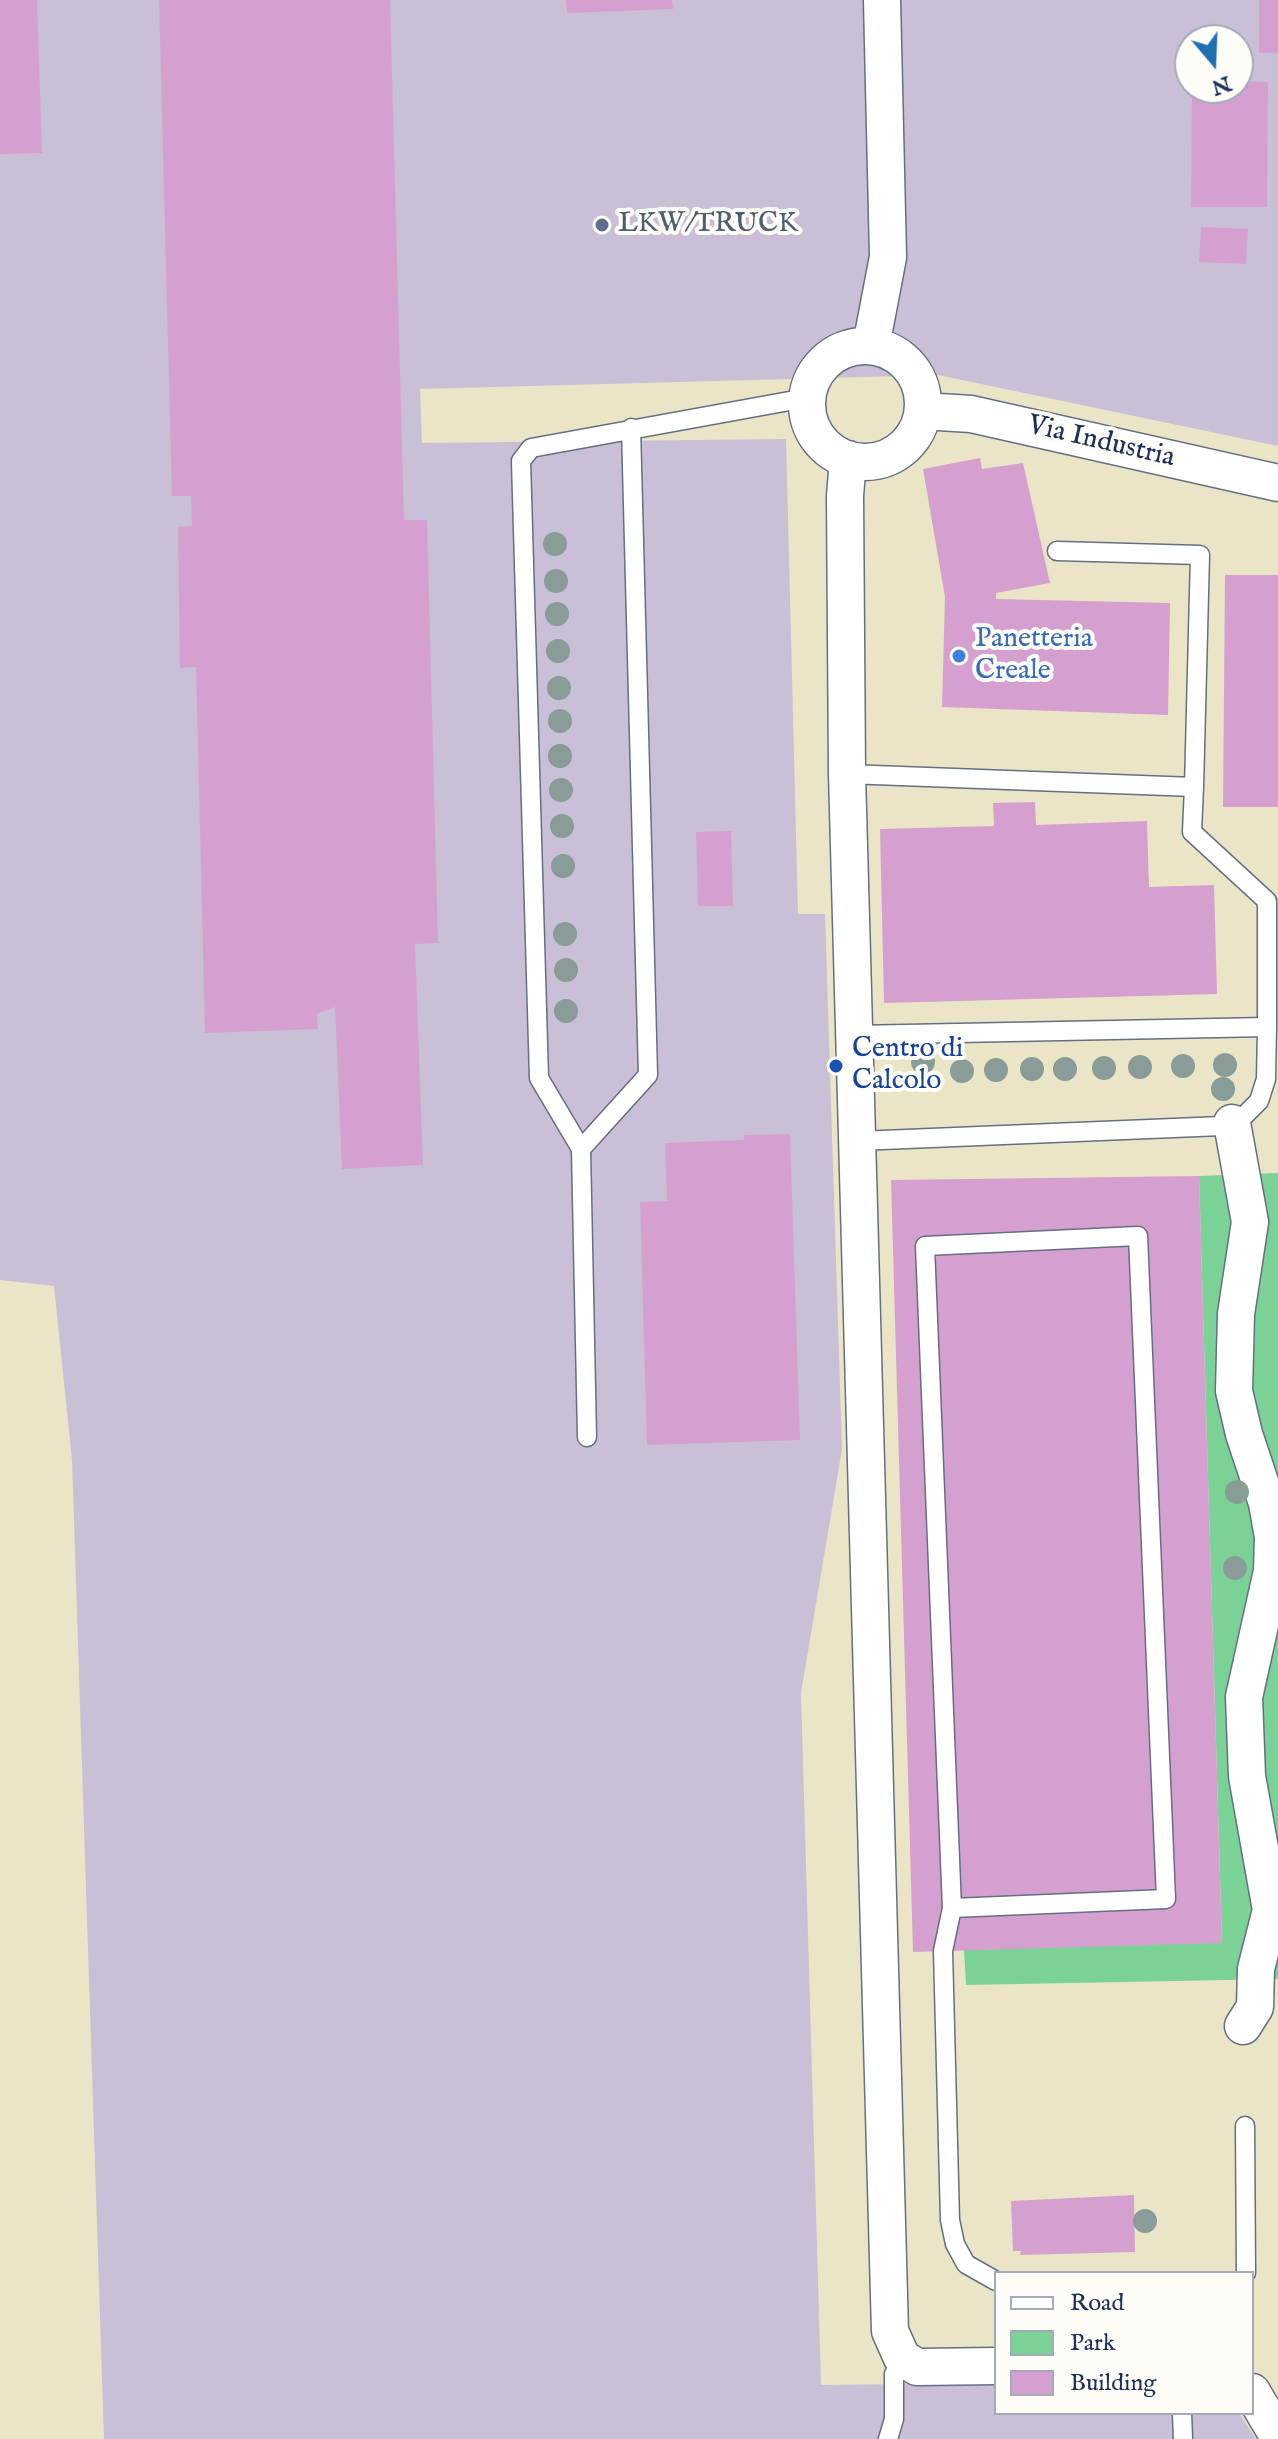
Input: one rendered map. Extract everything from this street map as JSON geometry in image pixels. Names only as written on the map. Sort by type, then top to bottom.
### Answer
[{"type":"street","points":[[871,346],[888,257],[882,0]]},
{"type":"street","points":[[871,346],[904,361],[922,392],[923,411],[917,430],[905,446],[888,457],[868,461],[848,459],[830,451],[816,436],[808,418],[806,398],[821,364],[853,347],[871,346]]},
{"type":"street","name":"Via Industria","points":[[923,411],[971,414],[1278,483]]},
{"type":"street","points":[[848,459],[845,496],[847,774],[890,2331],[902,2358],[917,2367],[994,2366]]},
{"type":"street","points":[[1232,1123],[1250,1222],[1236,1314],[1234,1391],[1244,1434],[1267,1503],[1273,1537],[1272,1571],[1244,1697],[1247,1776],[1271,1910],[1256,1969],[1255,2007],[1243,2026]]},
{"type":"street","points":[[1254,2395],[1278,2436]]},
{"type":"lane","points":[[587,1437],[581,1149],[539,1078],[521,461],[531,448],[806,398]]},
{"type":"lane","points":[[581,1149],[648,1075],[631,428]]},
{"type":"lane","points":[[858,1141],[1209,1128],[1232,1123],[1251,1111],[1263,1090],[1267,1027],[1267,901],[1192,832],[1200,555],[1057,551]]},
{"type":"lane","points":[[847,774],[1194,787]]},
{"type":"lane","points":[[854,1035],[1267,1027]]},
{"type":"lane","points":[[952,1908],[1166,1899],[1138,1236],[925,1246],[952,1908],[943,1951],[952,2232],[966,2264],[994,2280]]},
{"type":"lane","points":[[1245,2126],[1246,2271]]},
{"type":"lane","points":[[888,2439],[894,2419],[894,2374],[902,2358]]},
{"type":"lane","points":[[1182,2415],[1183,2439]]},
{"type":"shaded area","points":[[0,0],[1278,0],[1278,446],[938,375],[420,389],[422,443],[786,439],[798,914],[825,914],[842,1449],[801,1693],[821,2385],[994,2383],[994,2415],[1240,2415],[1256,2439],[104,2439],[72,1460],[54,1286],[0,1280]]},
{"type":"green space","points":[[1278,1173],[1278,1979],[966,1985],[964,1950],[1222,1942],[1199,1176]]},
{"type":"building","points":[[0,0],[37,0],[42,153],[0,154]]},
{"type":"building","points":[[159,0],[390,0],[404,520],[427,520],[438,943],[415,944],[423,1165],[342,1169],[335,1007],[317,1014],[318,1029],[205,1033],[196,667],[180,668],[178,527],[192,526],[191,496],[172,496]]},
{"type":"building","points":[[566,0],[672,0],[673,9],[567,13]]},
{"type":"building","points":[[1259,0],[1278,0],[1278,53],[1259,53]]},
{"type":"building","points":[[1254,82],[1268,82],[1267,207],[1191,207],[1192,104],[1254,104]]},
{"type":"building","points":[[1201,227],[1248,229],[1246,264],[1199,262]]},
{"type":"building","points":[[980,458],[982,469],[1023,463],[1050,583],[996,593],[996,599],[1170,603],[1168,715],[942,707],[945,597],[923,469]]},
{"type":"building","points":[[1225,575],[1278,575],[1278,807],[1223,807]]},
{"type":"building","points":[[1035,802],[1036,825],[1147,821],[1149,887],[1214,885],[1217,994],[884,1003],[880,829],[994,826],[993,803]]},
{"type":"building","points":[[731,831],[733,906],[698,906],[696,832]]},
{"type":"building","points":[[790,1134],[800,1440],[647,1445],[640,1202],[667,1201],[665,1143],[744,1140],[744,1135]]},
{"type":"building","points":[[1199,1176],[1222,1943],[913,1952],[891,1180]]},
{"type":"building","points":[[1134,2195],[1135,2252],[1020,2255],[1021,2251],[1013,2251],[1011,2201]]},
{"type":"place","name":"LKW/TRUCK","points":[[602,225]]},
{"type":"place","name":"Panetteria Creale","points":[[959,656]]},
{"type":"place","name":"Centro di Calcolo","points":[[836,1066]]}]
